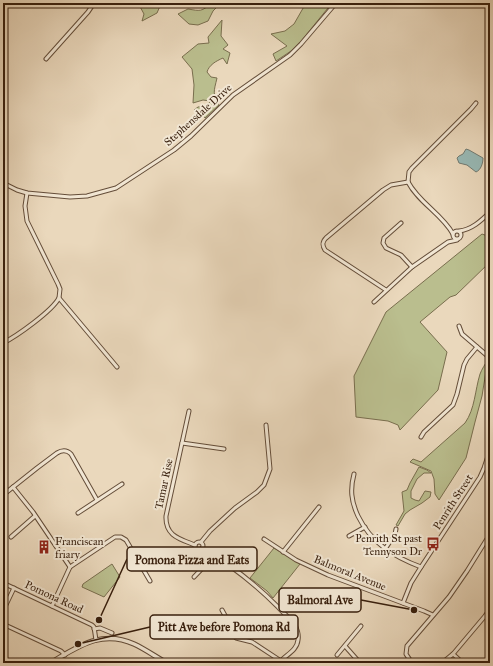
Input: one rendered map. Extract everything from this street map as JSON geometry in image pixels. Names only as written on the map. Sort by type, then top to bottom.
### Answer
[{"type":"street","points":[[46,59],[88,12],[94,3]]},
{"type":"street","name":"Stephensdale Drive","points":[[3,183],[16,190],[27,193],[56,196],[87,196],[112,189],[126,182],[174,150],[233,96],[290,55],[336,3]]},
{"type":"street","points":[[457,240],[449,227],[414,193],[408,182],[409,172],[476,103]]},
{"type":"street","points":[[386,290],[324,250],[322,244],[326,238],[383,190],[397,184],[408,182]]},
{"type":"street","points":[[3,343],[52,308],[59,298],[60,289],[58,284],[27,221],[25,206],[27,193]]},
{"type":"street","points":[[448,242],[460,239],[466,230],[482,220],[490,212]]},
{"type":"street","points":[[401,223],[384,238],[384,243],[386,248],[401,256],[412,266]]},
{"type":"street","points":[[449,227],[462,234],[461,237]]},
{"type":"street","points":[[374,302],[412,266],[448,242],[455,232],[466,230]]},
{"type":"street","points":[[59,298],[117,367]]},
{"type":"street","points":[[459,326],[462,334],[490,358]]},
{"type":"street","points":[[421,437],[424,432],[453,405],[464,365],[477,347]]},
{"type":"street","name":"Tamar Rise","points":[[189,411],[166,521],[167,528],[170,533],[195,545]]},
{"type":"street","points":[[222,610],[233,635],[236,638],[252,642],[280,662],[293,650],[297,644],[298,634],[296,626],[291,620],[258,588],[235,569],[202,548],[198,550],[195,545],[197,542],[201,542],[210,531],[235,508],[264,485],[270,469],[266,425]]},
{"type":"street","points":[[182,443],[224,449]]},
{"type":"street","name":"Penrith Street","points":[[403,603],[411,583],[480,477],[490,450]]},
{"type":"street","points":[[3,495],[57,453],[64,451],[71,454],[97,500]]},
{"type":"street","points":[[354,474],[351,491],[352,500],[361,521],[369,534],[386,549],[408,562],[421,567]]},
{"type":"street","points":[[78,513],[122,484]]},
{"type":"street","points":[[13,487],[70,567]]},
{"type":"street","points":[[283,552],[319,507]]},
{"type":"street","points":[[10,537],[35,516]]},
{"type":"street","points":[[349,536],[365,527]]},
{"type":"street","points":[[386,549],[395,534],[396,529]]},
{"type":"street","points":[[412,663],[406,654],[407,646],[449,597],[490,534]]},
{"type":"street","points":[[52,606],[70,567],[115,537],[121,537],[126,540],[150,581]]},
{"type":"street","name":"Balmoral Avenue","points":[[264,539],[296,560],[328,575],[433,615]]},
{"type":"street","points":[[201,542],[203,545],[202,548]]},
{"type":"street","points":[[194,577],[215,555]]},
{"type":"street","name":"Pomona Road","points":[[3,583],[92,625],[94,629],[100,628],[112,633]]},
{"type":"street","points":[[3,611],[14,588]]},
{"type":"street","points":[[442,663],[453,654],[490,609]]},
{"type":"street","points":[[3,624],[61,651],[65,655]]},
{"type":"street","points":[[337,655],[361,626]]},
{"type":"street","points":[[94,629],[96,640]]},
{"type":"street","points":[[50,663],[81,645],[105,638],[124,640],[135,644],[166,663]]},
{"type":"street","points":[[345,646],[360,663]]},
{"type":"street","points":[[453,654],[463,663]]},
{"type":"green space","points":[[138,3],[150,3],[160,6],[157,13],[142,21],[144,14]]},
{"type":"green space","points":[[211,3],[221,3],[213,11],[208,21],[198,25],[189,24],[178,14],[188,9],[203,9]]},
{"type":"green space","points":[[306,3],[332,3],[302,40],[291,51],[276,61],[273,54],[287,46],[271,34],[285,31],[294,24]]},
{"type":"green space","points":[[222,20],[221,36],[228,45],[223,49],[230,53],[227,64],[223,58],[218,60],[209,67],[207,72],[211,77],[217,78],[214,92],[215,98],[219,105],[205,118],[201,112],[194,110],[198,107],[208,106],[210,101],[203,100],[193,103],[194,85],[192,69],[182,57],[198,44],[209,43],[208,37]]},
{"type":"green space","points":[[482,234],[490,237],[490,262],[456,295],[450,297],[420,322],[447,352],[438,390],[400,430],[398,425],[388,421],[356,417],[354,376],[386,312]]},
{"type":"green space","points":[[488,360],[490,362],[490,366],[486,371],[482,396],[466,458],[439,500],[435,494],[434,479],[431,471],[410,462],[413,459],[421,462],[465,423],[473,406],[480,374]]},
{"type":"green space","points":[[419,467],[431,473],[424,473],[417,479],[411,491],[411,498],[419,501],[425,491],[431,492],[430,497],[405,514],[398,526],[396,525],[404,511],[402,492],[407,490]]},
{"type":"green space","points":[[274,548],[300,564],[273,598],[267,591],[250,578]]},
{"type":"green space","points":[[112,564],[120,577],[104,597],[82,587],[83,584]]},
{"type":"water","points":[[466,149],[483,158],[483,162],[479,170],[476,172],[467,165],[459,163],[457,158],[463,154]]},
{"type":"place","name":"Penrith St past Tennyson Dr","points":[[433,544]]},
{"type":"place","name":"Franciscan friary","points":[[44,547]]},
{"type":"place","name":"Balmoral Ave","points":[[414,610]]},
{"type":"place","name":"Pomona Pizza and Eats","points":[[99,620]]},
{"type":"place","name":"Pitt Ave before Pomona Rd","points":[[78,644]]}]
